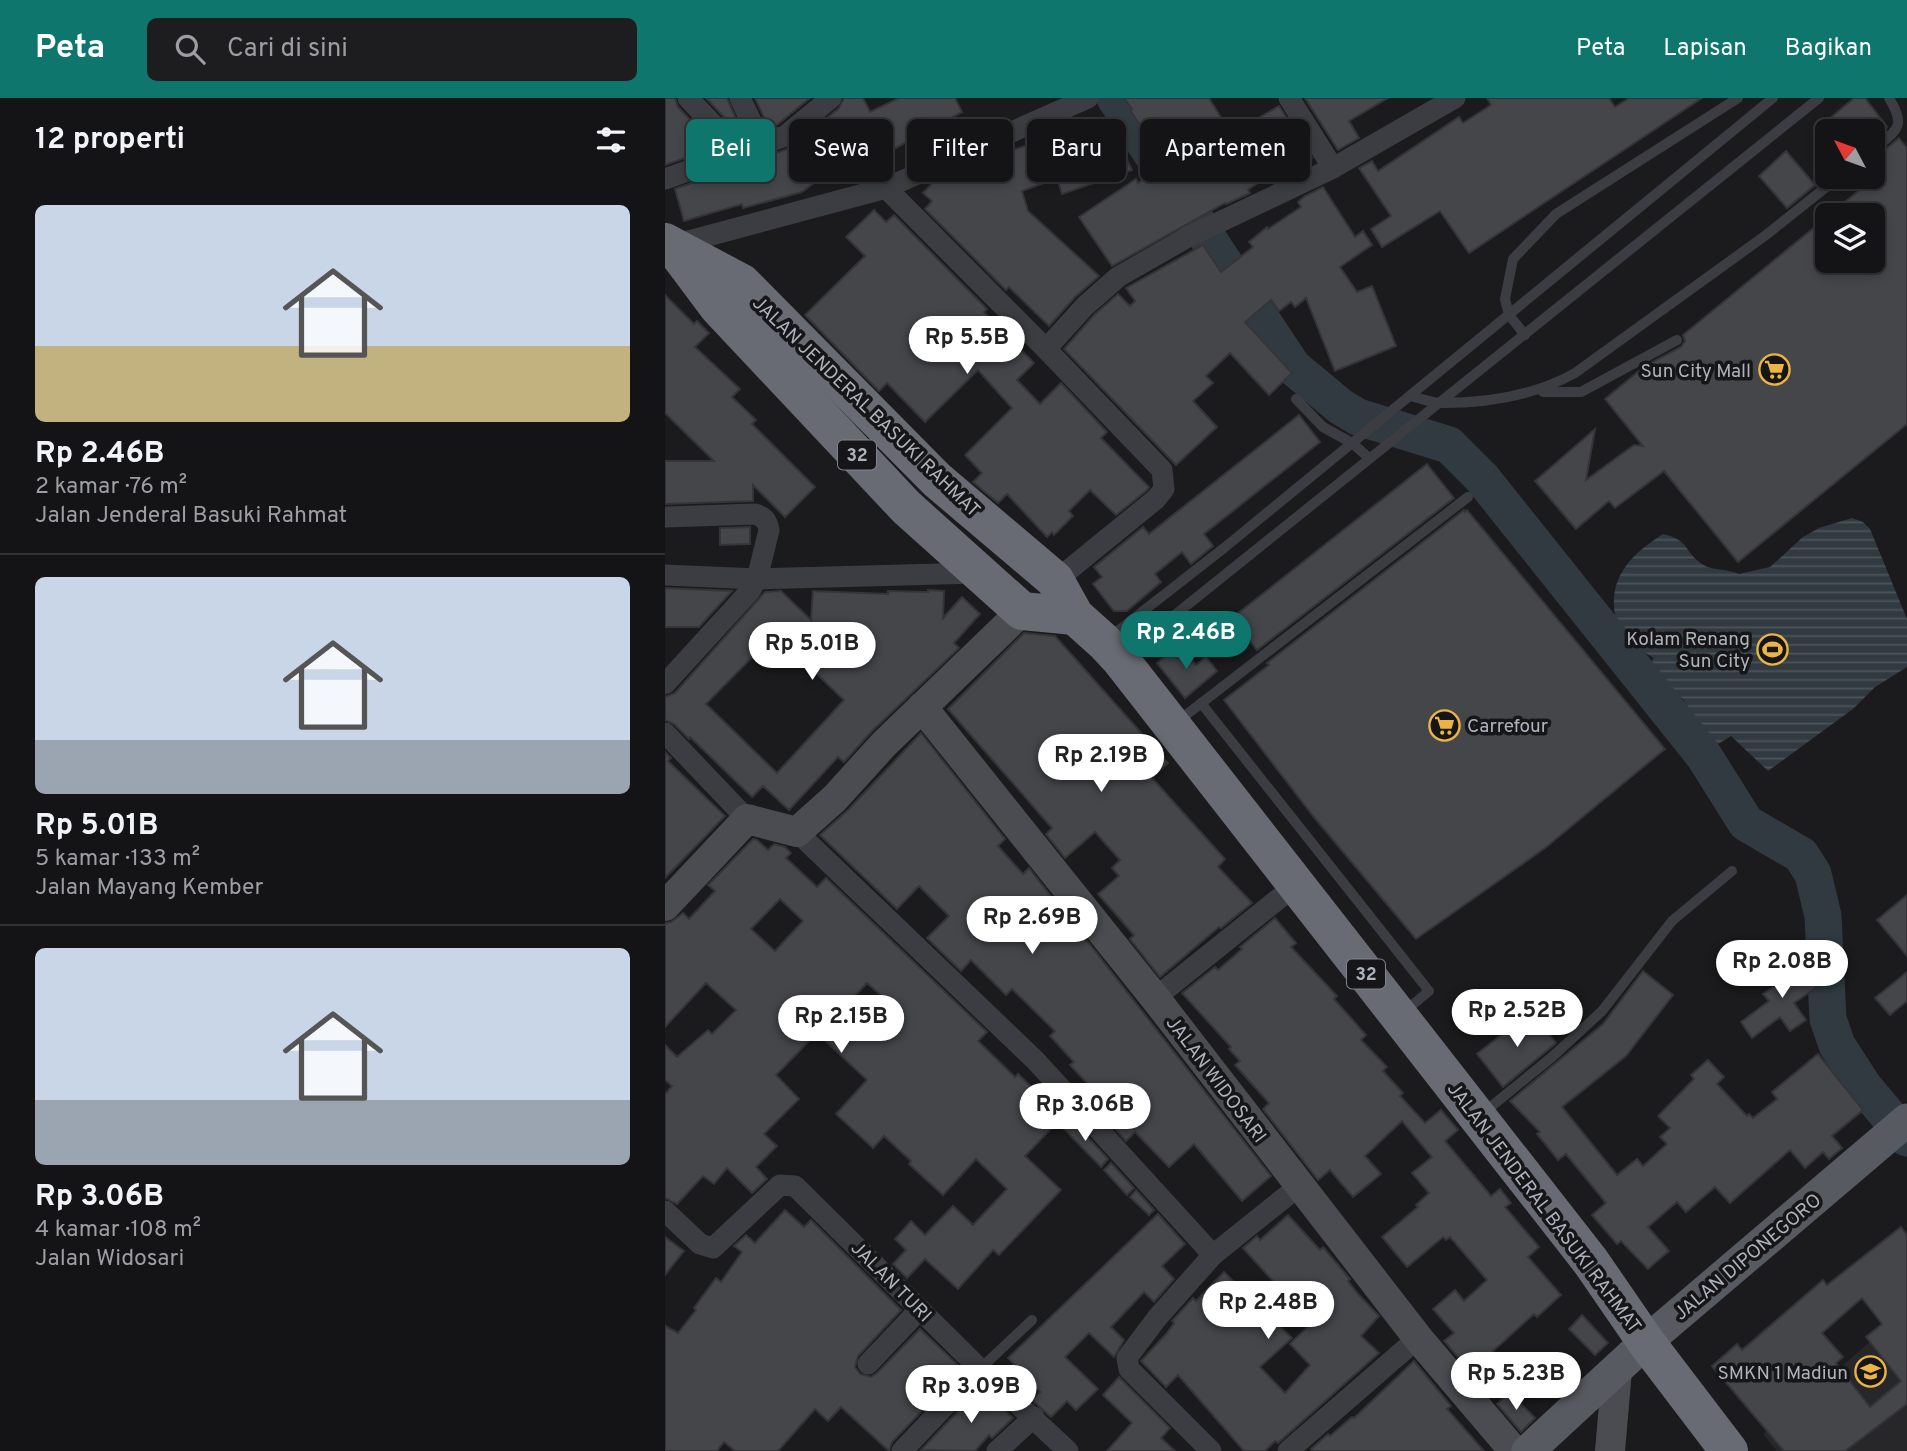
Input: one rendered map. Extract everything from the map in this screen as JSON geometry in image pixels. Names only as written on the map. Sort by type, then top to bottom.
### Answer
[{"type":"highway","name":"JALAN JENDERAL BASUKI RAHMAT","points":[[668,244],[718,307],[906,507],[1022,611]]},
{"type":"highway","name":"JALAN JENDERAL BASUKI RAHMAT","points":[[668,244],[742,283],[937,480],[1055,580],[1075,616],[1187,715],[1297,884],[1591,1262],[1646,1342]]},
{"type":"highway","points":[[1022,611],[1075,616]]},
{"type":"highway","name":"32","points":[[1646,1342],[1729,1451]]},
{"type":"main road","name":"JALAN DIPONEGORO","points":[[1528,1451],[1646,1342],[1898,1128]]},
{"type":"street","points":[[688,98],[708,119]]},
{"type":"street","points":[[740,98],[750,119]]},
{"type":"street","points":[[775,139],[785,136],[831,98]]},
{"type":"street","points":[[668,244],[886,188],[1087,98]]},
{"type":"street","points":[[1289,98],[1333,168]]},
{"type":"street","points":[[1046,349],[1085,306],[1118,277],[1186,238],[1333,168],[1454,98]]},
{"type":"street","points":[[665,179],[686,171]]},
{"type":"street","points":[[797,832],[835,798],[922,707],[1055,580],[1156,499],[1164,489],[1162,470],[886,188]]},
{"type":"street","points":[[665,517],[755,514],[767,522],[769,530],[757,579],[750,591],[665,684]]},
{"type":"street","points":[[665,575],[757,579],[979,573]]},
{"type":"street","name":"JALAN WIDOSARI","points":[[922,707],[1155,998],[1418,1338],[1514,1451]]},
{"type":"street","points":[[665,733],[747,818],[797,832],[1036,1061],[1213,1255]]},
{"type":"street","points":[[665,906],[747,818]]},
{"type":"street","points":[[1155,998],[1297,884]]},
{"type":"street","name":"JALAN TURI","points":[[665,1211],[700,1244],[713,1248],[780,1185],[795,1186],[979,1369],[1068,1451]]},
{"type":"street","points":[[1211,1451],[1129,1369],[1127,1358],[1157,1318],[1213,1255],[1299,1186]]},
{"type":"street","points":[[867,1364],[920,1309]]},
{"type":"street","points":[[1288,1451],[1418,1338]]},
{"type":"street","points":[[902,1451],[979,1369]]},
{"type":"street","points":[[1610,1451],[1617,1370]]},
{"type":"street","points":[[997,1451],[1034,1418]]},
{"type":"lane","points":[[1525,335],[1509,315],[1505,299],[1513,259],[1556,214],[1738,98]]},
{"type":"lane","points":[[1112,650],[1224,548],[1773,98]]},
{"type":"lane","points":[[1112,650],[1440,403],[1819,98]]},
{"type":"lane","points":[[1885,140],[1901,127],[1905,119],[1889,98]]},
{"type":"lane","points":[[1410,396],[1440,403],[1510,397],[1551,386],[1575,373],[1766,235],[1824,189]]},
{"type":"lane","points":[[1534,392],[1581,392],[1678,340]]},
{"type":"lane","points":[[1296,399],[1323,427],[1356,439],[1369,458]]},
{"type":"lane","points":[[1398,1016],[1429,991],[1187,715],[1468,496]]},
{"type":"lane","points":[[1478,1118],[1552,1057],[1602,1011],[1672,921],[1731,871]]},
{"type":"lane","points":[[979,1369],[1032,1320]]},
{"type":"shaded area","name":"Kolam Renang Sun City","points":[[1852,518],[1863,522],[1870,529],[1907,619],[1907,667],[1875,687],[1853,709],[1768,771],[1731,736],[1718,744],[1695,719],[1683,699],[1669,687],[1659,690],[1644,670],[1654,658],[1622,639],[1614,606],[1619,578],[1636,555],[1663,534],[1678,539],[1706,566],[1739,574],[1770,567],[1803,537],[1819,528]]},
{"type":"shaded area","name":"SMKN 1 Madiun","points":[[1907,1310],[1907,1451],[1777,1451],[1763,1434]]},
{"type":"building","points":[[665,98],[675,98],[678,107],[689,119],[686,119],[686,158],[665,165]]},
{"type":"building","points":[[706,98],[727,98],[736,119],[726,119]]},
{"type":"building","points":[[755,98],[810,98],[778,124],[775,125],[775,119],[765,119]]},
{"type":"building","points":[[844,98],[863,98],[870,112],[899,98],[955,98],[962,112],[949,119],[907,119],[907,142],[893,149],[893,119],[826,119],[839,108]]},
{"type":"building","points":[[1124,98],[1209,98],[1222,119],[1140,119],[1140,125],[1130,110],[1132,109]]},
{"type":"building","points":[[1305,98],[1388,98],[1349,121],[1359,138],[1338,150]]},
{"type":"building","points":[[1487,98],[1609,98],[1615,107],[1629,98],[1702,98],[1469,253],[1440,211],[1382,247],[1371,229],[1391,216],[1359,168],[1372,161],[1378,171],[1459,117],[1463,123],[1491,105]]},
{"type":"building","points":[[1854,98],[1865,98],[1881,119],[1829,119]]},
{"type":"building","points":[[1279,106],[1287,119],[1257,119]]},
{"type":"building","name":"Sun City Mall","points":[[1899,138],[1907,148],[1907,424],[1738,562],[1664,471],[1615,508],[1609,501],[1576,529],[1535,481],[1595,429],[1586,480],[1634,445],[1643,446],[1605,399],[1645,366],[1681,347],[1685,341],[1683,335],[1815,227],[1815,273],[1885,273],[1885,203],[1844,203],[1861,189],[1885,189],[1885,150]]},
{"type":"building","points":[[1027,145],[1027,182],[1046,182],[1022,191],[1028,211],[1099,276],[1075,297],[1049,326],[1009,287],[1006,290],[925,209],[932,201],[923,193],[933,182],[1013,182],[1013,150]]},
{"type":"building","points":[[789,148],[789,182],[815,182],[802,192],[743,208],[742,204],[684,221],[675,189],[695,182],[775,182],[775,153]]},
{"type":"building","points":[[1786,151],[1815,185],[1787,208],[1759,176]]},
{"type":"building","points":[[1126,158],[1132,170],[1126,172]]},
{"type":"building","points":[[1136,179],[1138,183],[1259,182],[1248,190],[1250,193],[1225,203],[1112,266],[1079,217]]},
{"type":"building","points":[[1058,182],[1097,182],[1062,194]]},
{"type":"building","points":[[1323,187],[1355,237],[1363,231],[1372,245],[1340,267],[1357,292],[1372,286],[1396,346],[1335,371],[1306,298],[1295,307],[1291,302],[1279,311],[1271,300],[1245,322],[1292,373],[1269,395],[1230,353],[1206,376],[1213,383],[1193,401],[1217,427],[1176,465],[1064,349],[1094,315],[1118,294],[1130,306],[1135,301],[1126,288],[1203,245],[1221,272],[1253,247],[1249,242],[1267,227],[1268,229],[1301,207],[1298,202]]},
{"type":"building","points":[[874,210],[886,222],[894,215],[987,309],[984,312],[1034,363],[1017,380],[1040,404],[1061,383],[1107,432],[1101,438],[1149,487],[1147,490],[1116,515],[1090,490],[1069,511],[1073,516],[1054,535],[1052,532],[1047,537],[1007,494],[998,503],[973,482],[982,473],[965,455],[1012,408],[978,370],[925,422],[887,383],[879,391],[805,315],[865,256],[846,237]]},
{"type":"building","points":[[665,295],[694,324],[697,321],[709,333],[695,347],[740,389],[732,397],[756,420],[752,424],[815,487],[785,517],[753,485],[753,501],[665,504],[665,461],[714,461],[665,413]]},
{"type":"building","points":[[1299,415],[1320,442],[1204,534],[1213,546],[1191,564],[1182,552],[1155,574],[1161,582],[1127,611],[1114,611],[1093,584],[1102,577],[1094,567],[1143,527],[1149,534]]},
{"type":"building","points":[[1427,464],[1454,498],[1257,650],[1232,618]]},
{"type":"building","name":"Carrefour","points":[[1467,510],[1665,749],[1545,848],[1416,939],[1313,816],[1224,700],[1269,665],[1267,663]]},
{"type":"building","points":[[750,527],[750,544],[720,545],[720,528]]},
{"type":"building","points":[[665,588],[732,591],[699,627],[665,627]]},
{"type":"building","points":[[781,591],[811,620],[813,591],[888,594],[888,591],[944,591],[943,618],[962,597],[980,614],[954,643],[959,648],[872,731],[844,762],[838,757],[789,810],[763,786],[752,797],[690,737],[689,739],[674,724],[665,720],[665,697],[675,693],[765,592]],"holes":[[[775,634],[844,700],[777,773],[706,704]]]},
{"type":"building","points":[[1024,633],[1055,636],[1168,763],[1152,778],[1225,859],[1218,867],[1252,903],[1160,977],[1130,939],[1134,935],[1098,894],[1119,876],[1112,868],[1120,860],[1095,832],[1065,858],[1046,834],[1052,828],[948,709]]},
{"type":"building","points":[[1179,645],[1196,665],[1206,657],[1217,671],[1185,698],[1157,663]]},
{"type":"building","points":[[921,733],[1005,839],[998,846],[1023,874],[1029,868],[1064,913],[1061,916],[1088,942],[1271,1176],[1242,1201],[1194,1144],[1169,1167],[1135,1132],[1126,1141],[1090,1101],[1097,1094],[1070,1065],[1074,1062],[1050,1036],[1055,1031],[1012,989],[1006,995],[971,960],[961,971],[927,938],[949,916],[919,886],[897,909],[820,835],[848,810]]},
{"type":"building","points":[[665,752],[671,758],[668,761],[725,816],[665,878]]},
{"type":"building","points":[[753,839],[768,850],[774,844],[785,847],[791,853],[786,858],[817,887],[826,878],[987,1032],[978,1041],[1015,1077],[1018,1074],[1065,1114],[1025,1156],[1061,1190],[999,1255],[993,1250],[958,1289],[925,1259],[907,1278],[893,1264],[906,1250],[895,1239],[911,1221],[925,1235],[953,1206],[973,1225],[1007,1189],[976,1159],[943,1195],[909,1164],[911,1161],[884,1136],[873,1148],[836,1114],[867,1080],[817,1033],[776,1075],[799,1099],[764,1134],[777,1146],[756,1167],[767,1179],[752,1193],[727,1168],[714,1184],[703,1176],[677,1204],[665,1198],[665,1094],[672,1086],[665,1080],[665,1045],[677,1057],[708,1030],[712,1034],[736,1010],[706,983],[665,1027],[665,923],[683,913],[689,919],[715,891],[708,885]],"holes":[[[780,899],[803,921],[775,951],[751,929]],[[867,983],[902,1014],[879,1040],[844,1008]]]},
{"type":"building","points":[[1907,895],[1907,956],[1877,920]]},
{"type":"building","points":[[1275,918],[1296,943],[1291,947],[1337,996],[1334,999],[1366,1035],[1361,1040],[1387,1067],[1383,1071],[1403,1093],[1400,1096],[1425,1123],[1441,1110],[1458,1130],[1445,1141],[1491,1196],[1500,1189],[1511,1203],[1505,1207],[1539,1247],[1528,1257],[1561,1295],[1537,1317],[1534,1314],[1493,1351],[1516,1375],[1493,1397],[1444,1341],[1454,1333],[1433,1309],[1455,1290],[1464,1301],[1487,1280],[1450,1237],[1446,1240],[1443,1237],[1407,1267],[1382,1237],[1418,1207],[1416,1205],[1429,1193],[1412,1173],[1432,1157],[1402,1121],[1365,1156],[1381,1174],[1353,1197],[1330,1170],[1318,1180],[1263,1109],[1269,1103],[1235,1065],[1240,1061],[1229,1049],[1231,1047],[1182,993],[1215,967],[1218,970],[1242,949],[1240,947]]},
{"type":"building","points":[[1796,958],[1817,987],[1794,1003],[1806,1020],[1790,1031],[1780,1017],[1752,1038],[1741,1022],[1769,1001],[1763,994],[1781,982],[1774,973]]},
{"type":"building","points":[[1643,971],[1673,995],[1626,1056],[1562,1107],[1617,1175],[1637,1159],[1643,1166],[1667,1144],[1660,1137],[1670,1128],[1658,1116],[1694,1079],[1691,1075],[1708,1060],[1724,1077],[1717,1084],[1747,1116],[1749,1114],[1753,1118],[1777,1099],[1772,1092],[1818,1054],[1863,1110],[1832,1136],[1842,1148],[1829,1159],[1823,1152],[1805,1168],[1790,1150],[1730,1203],[1715,1187],[1686,1212],[1677,1202],[1648,1227],[1669,1251],[1648,1269],[1621,1241],[1617,1244],[1592,1215],[1606,1203],[1566,1154],[1558,1160],[1537,1134],[1540,1132],[1510,1101],[1603,1024]]},
{"type":"building","points":[[1907,972],[1907,1001],[1890,1015],[1875,998]]},
{"type":"building","points":[[1531,1011],[1556,1043],[1503,1087],[1477,1054]]},
{"type":"building","points":[[1071,1119],[1108,1159],[1101,1167],[1063,1128]]},
{"type":"building","points":[[1111,1163],[1134,1188],[1127,1195],[1104,1170]]},
{"type":"building","points":[[1136,1190],[1154,1210],[1149,1215],[1130,1197]]},
{"type":"building","points":[[785,1210],[804,1227],[811,1220],[901,1310],[858,1356],[855,1367],[860,1374],[871,1377],[877,1373],[920,1329],[962,1369],[892,1442],[889,1451],[841,1407],[828,1421],[815,1409],[778,1451],[735,1451],[724,1442],[717,1451],[665,1451],[665,1326],[678,1333],[716,1278],[721,1282],[742,1252],[734,1246],[746,1235],[755,1243]]},
{"type":"building","points":[[1158,1214],[1185,1244],[1162,1266],[1174,1279],[1154,1302],[1144,1292],[1111,1327],[1124,1340],[1114,1357],[1089,1333],[1065,1357],[1098,1389],[1076,1410],[1067,1401],[1051,1417],[1032,1400],[1040,1392],[1008,1358]]},
{"type":"building","points":[[1288,1215],[1320,1250],[1323,1247],[1350,1279],[1348,1281],[1359,1295],[1379,1316],[1361,1336],[1379,1353],[1278,1443],[1275,1441],[1265,1451],[1244,1451],[1178,1375],[1166,1387],[1141,1361],[1167,1333],[1174,1323],[1172,1321],[1193,1298],[1196,1301],[1224,1272],[1292,1338],[1260,1367],[1285,1393],[1310,1365],[1290,1344],[1311,1323],[1243,1248],[1257,1236],[1260,1240]]},
{"type":"building","points":[[1901,1227],[1907,1235],[1907,1404],[1845,1451],[1784,1451],[1712,1366],[1737,1344],[1742,1350],[1823,1280],[1827,1285]],"holes":[[[1862,1298],[1882,1324],[1866,1337],[1901,1381],[1870,1407],[1836,1363],[1843,1357],[1822,1333]]]},
{"type":"building","points":[[665,1237],[684,1251],[665,1275]]},
{"type":"building","points":[[1582,1315],[1608,1343],[1595,1355],[1569,1329]]},
{"type":"building","points":[[1414,1361],[1451,1406],[1447,1409],[1484,1451],[1311,1449],[1328,1434],[1330,1436],[1354,1418]]},
{"type":"building","points":[[1119,1377],[1170,1428],[1161,1438],[1175,1451],[1107,1451],[1132,1423],[1103,1395]]},
{"type":"building","points":[[981,1387],[1013,1418],[992,1438],[989,1435],[975,1451],[921,1450]]},
{"type":"building","points":[[1509,1392],[1535,1418],[1521,1432],[1497,1404]]},
{"type":"waterway","points":[[1115,98],[1293,367],[1341,407],[1358,417],[1449,445],[1482,478],[1704,756],[1746,823],[1801,855],[1813,874],[1823,916],[1828,1019],[1837,1045],[1864,1087],[1907,1138]]},
{"type":"place","name":"Sun City Mall","points":[[1774,370]]},
{"type":"place","name":"Kolam Renang Sun City","points":[[1773,649]]},
{"type":"place","name":"Carrefour","points":[[1444,725]]},
{"type":"place","name":"SMKN 1 Madiun","points":[[1871,1372]]}]
